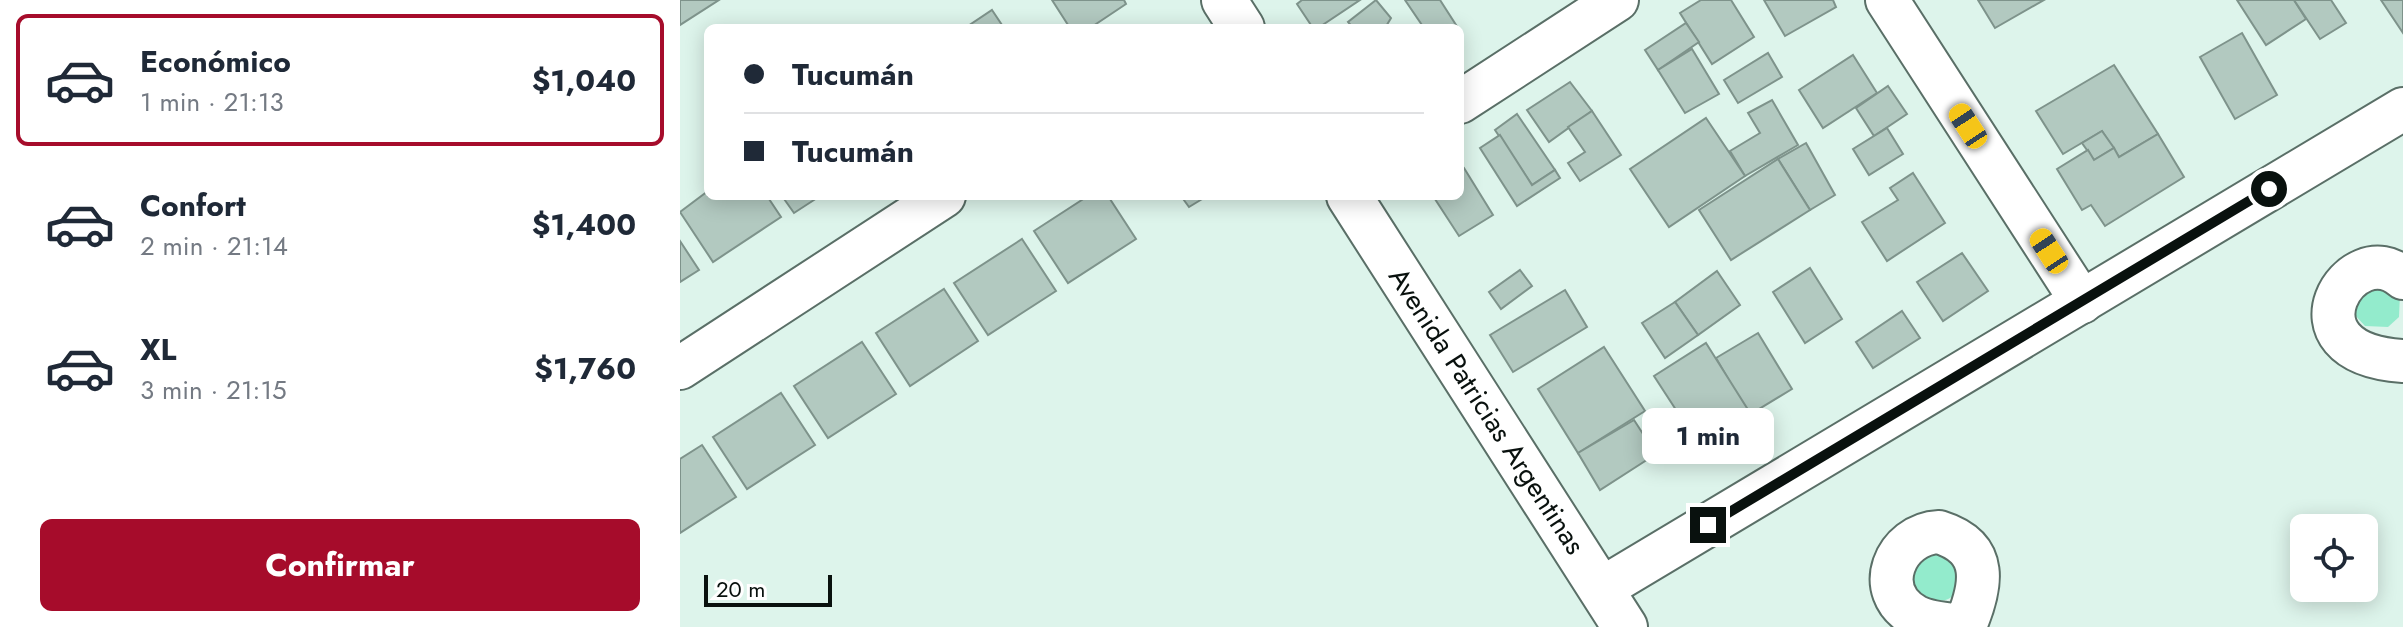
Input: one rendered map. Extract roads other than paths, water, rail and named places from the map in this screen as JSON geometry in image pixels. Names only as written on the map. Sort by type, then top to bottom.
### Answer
[{"type":"street","points":[[1224,0],[1239,24]]},
{"type":"street","points":[[1464,99],[1617,0]]},
{"type":"street","points":[[1887,0],[2082,302]]},
{"type":"street","points":[[1601,589],[2403,109]]},
{"type":"street","points":[[680,368],[938,200]]},
{"type":"street","name":"Avenida Patricias Argentinas","points":[[1352,200],[1625,627]]},
{"type":"street","points":[[2403,278],[2380,268],[2353,276],[2335,298],[2333,316],[2340,338],[2358,353],[2378,360],[2403,361]]}]
